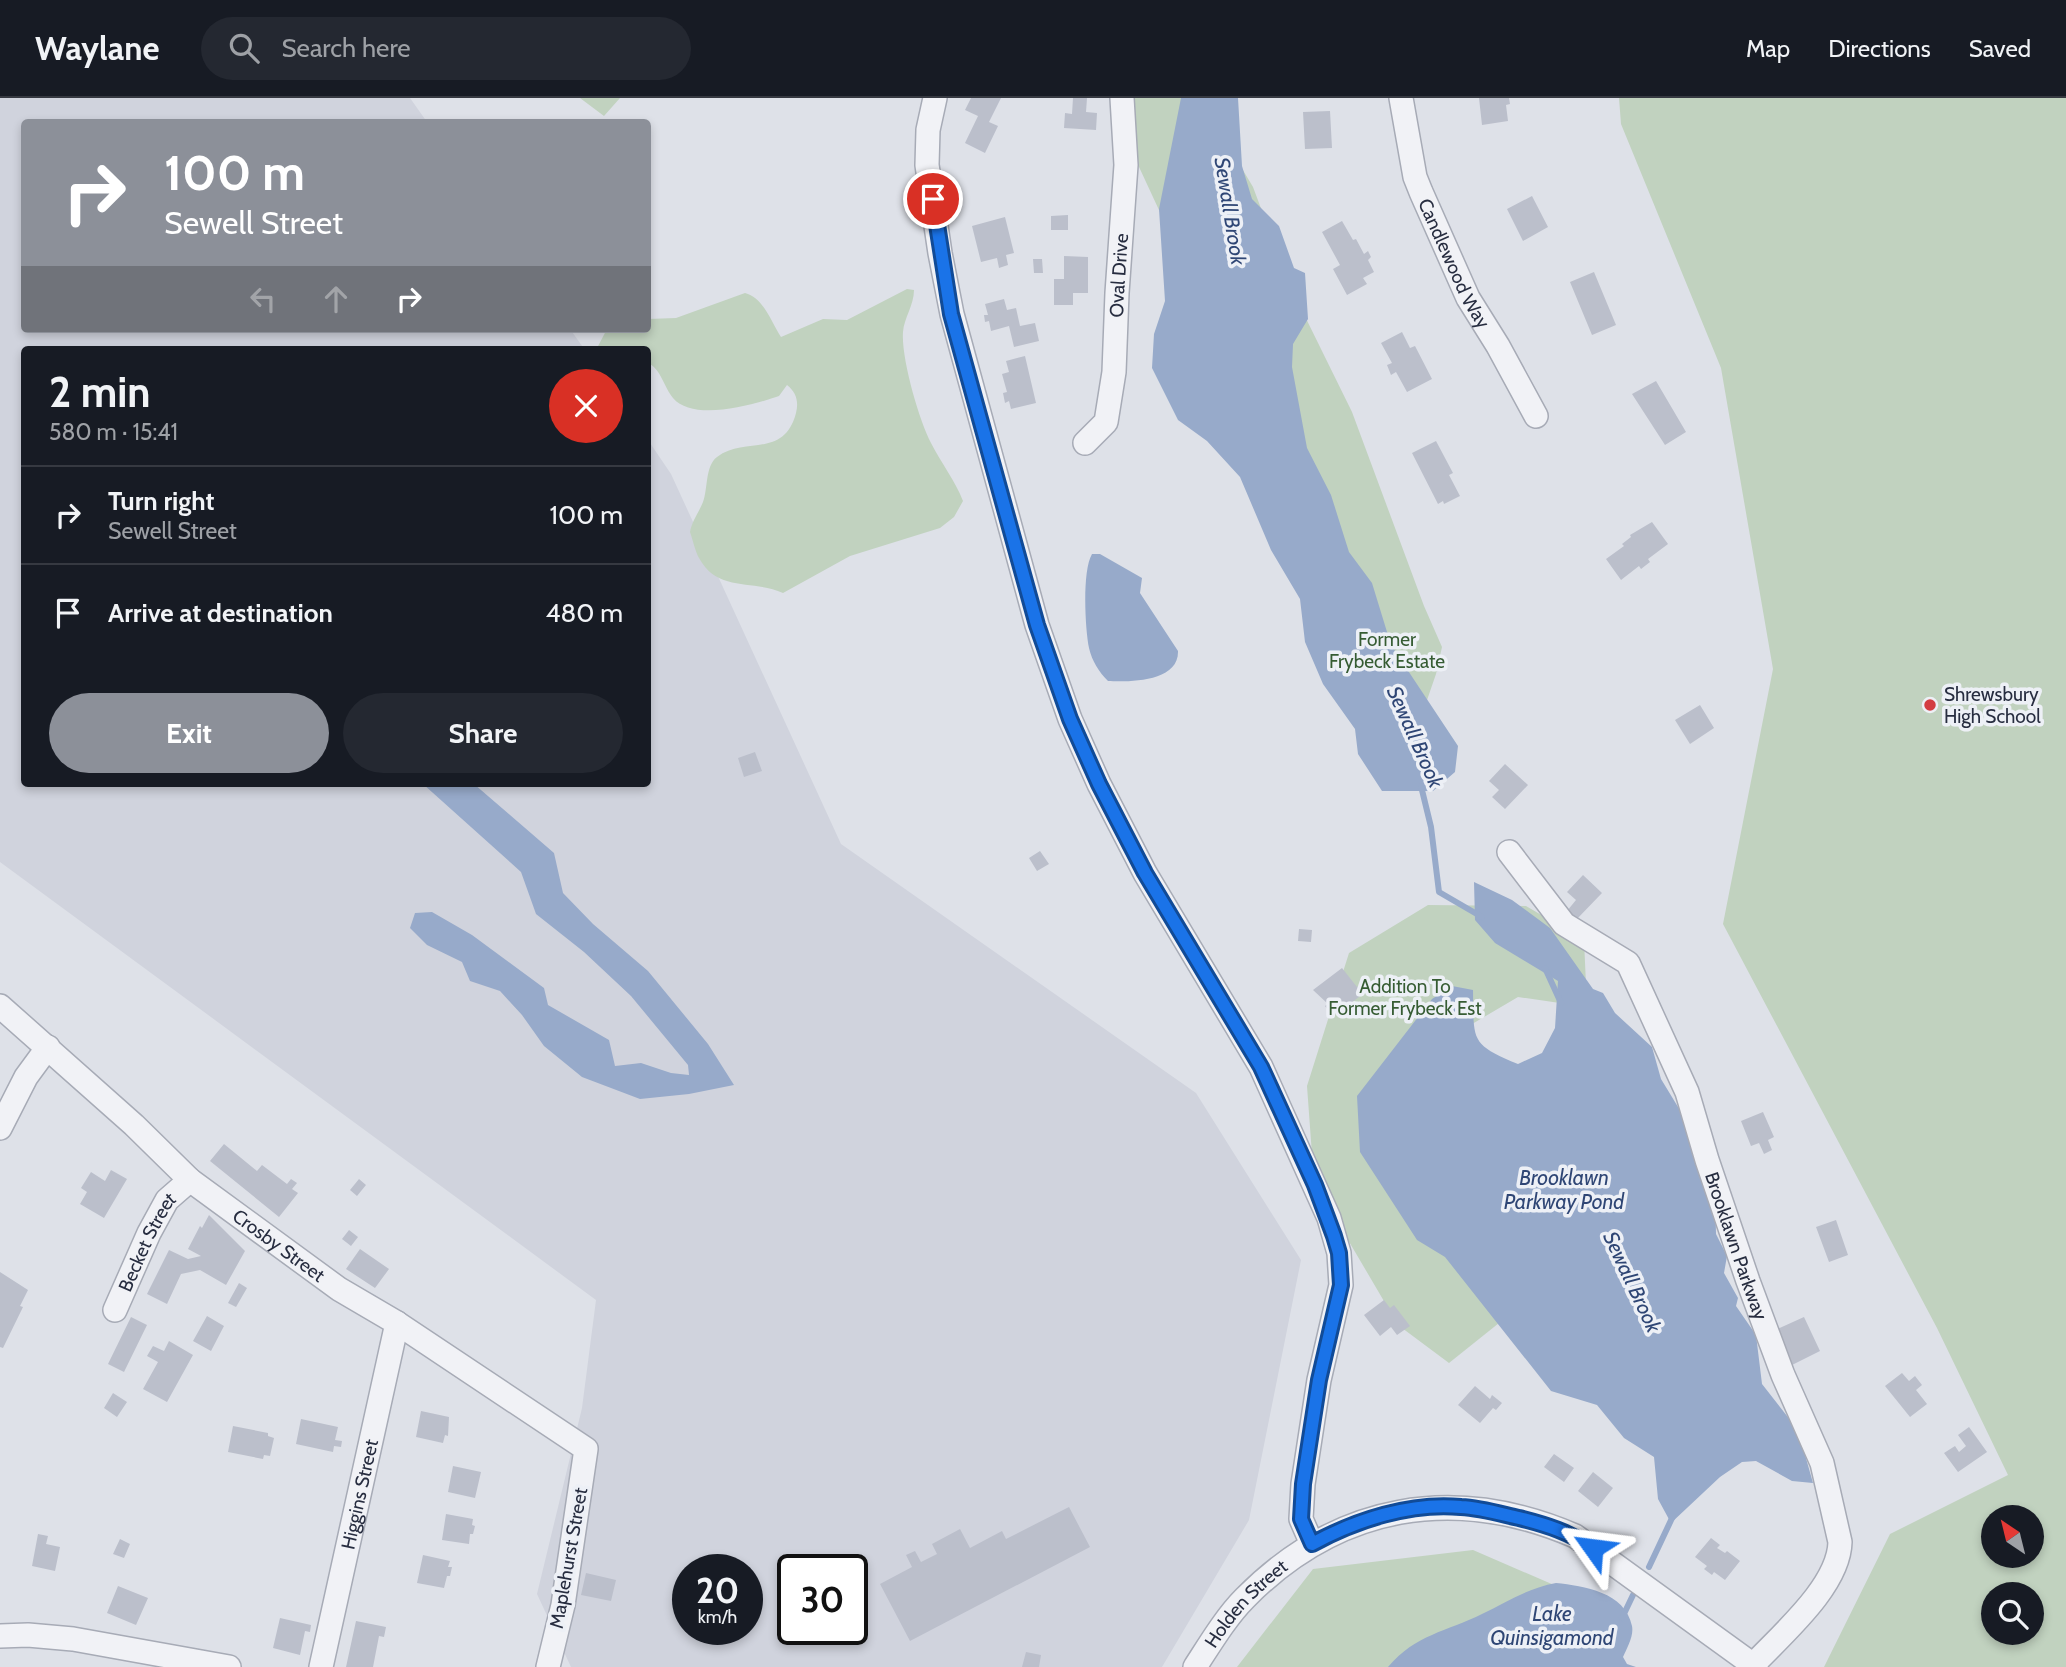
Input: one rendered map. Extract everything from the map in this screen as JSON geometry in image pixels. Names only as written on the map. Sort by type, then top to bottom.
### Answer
[{"type":"street","points":[[934,98],[928,130],[928,165],[951,314],[1037,625],[1070,719],[1099,784],[1145,873],[1261,1067],[1320,1196],[1339,1253],[1341,1285],[1319,1380],[1303,1484],[1301,1519],[1312,1544]]},
{"type":"street","name":"Oval Drive","points":[[1085,443],[1106,422],[1115,372],[1117,293],[1126,165],[1122,98]]},
{"type":"street","name":"Candlewood Way","points":[[1401,98],[1415,177],[1421,192],[1468,298],[1536,416]]},
{"type":"street","name":"Brooklawn Parkway","points":[[1509,852],[1564,924],[1628,963],[1687,1092],[1752,1292],[1783,1375],[1822,1463],[1840,1552],[1823,1589],[1755,1666]]},
{"type":"street","name":"Crosby Street","points":[[0,1006],[134,1125],[190,1180],[339,1289],[397,1323],[586,1449]]},
{"type":"street","points":[[0,1128],[26,1077],[48,1047]]},
{"type":"street","name":"Becket Street","points":[[115,1310],[149,1233],[167,1200],[190,1180]]},
{"type":"street","name":"Higgins Street","points":[[321,1667],[397,1323]]},
{"type":"street","name":"Maplehurst Street","points":[[548,1667],[563,1605],[586,1449]]},
{"type":"street","name":"Holden Street","points":[[1195,1667],[1244,1599],[1312,1544],[1368,1519],[1436,1507],[1461,1507],[1552,1526],[1575,1536],[1755,1666]]},
{"type":"street","points":[[0,1636],[28,1635],[73,1639],[229,1667]]},
{"type":"shaded area","points":[[0,98],[410,98],[425,119],[21,119],[21,333],[573,333],[582,346],[21,346],[21,787],[651,787],[651,444],[671,474],[841,844],[1196,1093],[1301,1260],[1249,1520],[1162,1667],[571,1667],[537,1594],[582,1408],[596,1300],[0,862]]},
{"type":"green space","points":[[580,98],[620,98],[604,116]]},
{"type":"green space","name":"Former Frybeck Estate","points":[[1129,98],[1200,98],[1253,187],[1290,286],[1352,412],[1424,606],[1442,647],[1426,703],[1409,719],[1223,348],[1114,113]]},
{"type":"green space","name":"Shrewsbury High School","points":[[1619,98],[2066,98],[2066,1667],[1824,1667],[1890,1534],[2008,1475],[1937,1328],[1723,924],[1773,669],[1721,368],[1621,124]]},
{"type":"green space","points":[[907,289],[914,290],[903,332],[908,372],[926,433],[963,501],[954,517],[940,528],[850,556],[783,593],[726,581],[707,569],[696,552],[690,532],[705,497],[710,466],[717,457],[728,451],[773,442],[783,436],[796,413],[795,394],[787,385],[779,396],[739,407],[694,409],[682,405],[670,394],[651,365],[651,346],[598,346],[605,333],[651,333],[651,319],[676,318],[745,293],[762,305],[781,337],[823,319],[847,320]]},
{"type":"green space","name":"Addition To Former Frybeck Est","points":[[1428,905],[1526,906],[1584,940],[1587,1007],[1518,997],[1467,1027],[1514,1311],[1449,1363],[1398,1325],[1314,1182],[1307,1086],[1349,953]]},
{"type":"green space","points":[[1473,1550],[1561,1588],[1406,1667],[1237,1667],[1313,1569]]},
{"type":"water","name":"Former Frybeck Estate","points":[[1181,98],[1238,98],[1242,166],[1252,199],[1279,226],[1294,268],[1305,273],[1308,319],[1293,344],[1292,367],[1307,448],[1331,495],[1349,552],[1372,583],[1391,645],[1458,746],[1455,772],[1433,791],[1382,791],[1358,754],[1355,729],[1323,684],[1305,642],[1300,599],[1271,550],[1240,477],[1207,441],[1178,420],[1152,368],[1154,334],[1165,301],[1159,209]]},
{"type":"water","points":[[1092,554],[1100,554],[1142,578],[1140,593],[1178,651],[1176,661],[1170,669],[1151,678],[1108,681],[1096,666],[1089,648],[1086,614],[1087,573]]},
{"type":"water","points":[[426,787],[477,787],[554,853],[563,893],[593,924],[648,971],[708,1044],[734,1085],[689,1094],[640,1099],[582,1077],[544,1046],[522,1015],[500,991],[470,981],[462,962],[427,945],[410,928],[415,913],[432,912],[472,935],[544,988],[548,1005],[609,1040],[615,1066],[641,1063],[671,1073],[689,1075],[688,1065],[631,996],[584,952],[536,914],[521,872]]},
{"type":"water","name":"Brooklawn Parkway Pond","points":[[1474,882],[1512,900],[1550,928],[1593,989],[1603,993],[1615,1013],[1652,1047],[1661,1079],[1689,1125],[1715,1190],[1716,1234],[1727,1256],[1724,1273],[1738,1298],[1736,1306],[1756,1335],[1762,1384],[1798,1430],[1813,1483],[1792,1481],[1756,1461],[1742,1462],[1720,1477],[1671,1523],[1658,1499],[1654,1457],[1624,1438],[1597,1405],[1551,1391],[1445,1257],[1417,1240],[1360,1152],[1357,1096],[1432,999],[1452,986],[1473,990],[1475,1030],[1482,1045],[1518,1064],[1542,1053],[1555,1028],[1558,981],[1495,943],[1475,920]]},
{"type":"water","name":"Lake Quinsigamond","points":[[1556,1583],[1591,1589],[1621,1605],[1632,1626],[1630,1642],[1623,1657],[1627,1664],[1636,1667],[1388,1667],[1409,1647],[1421,1640],[1527,1592]]},
{"type":"building","points":[[971,98],[1001,98],[989,122],[998,126],[985,153],[965,143],[978,116],[965,110]]},
{"type":"building","points":[[1073,98],[1087,98],[1086,112],[1097,113],[1096,130],[1064,128],[1065,113],[1072,114]]},
{"type":"building","points":[[1479,98],[1509,98],[1510,104],[1506,105],[1508,121],[1482,125]]},
{"type":"building","points":[[1330,111],[1332,148],[1305,149],[1303,112]]},
{"type":"building","points":[[1532,196],[1548,227],[1523,241],[1507,209]]},
{"type":"building","points":[[1068,215],[1068,230],[1051,230],[1051,216]]},
{"type":"building","points":[[1005,217],[1014,253],[1006,255],[1008,265],[999,268],[997,258],[981,262],[972,226]]},
{"type":"building","points":[[1342,221],[1364,254],[1368,251],[1371,257],[1368,260],[1374,272],[1363,278],[1367,284],[1347,295],[1333,269],[1340,265],[1322,232]]},
{"type":"building","points":[[1064,256],[1088,257],[1088,293],[1073,293],[1073,305],[1054,305],[1054,279],[1064,279]]},
{"type":"building","points":[[1033,259],[1042,259],[1043,273],[1034,273]]},
{"type":"building","points":[[1594,272],[1616,325],[1592,335],[1570,282]]},
{"type":"building","points":[[1004,299],[1007,310],[1016,308],[1020,326],[1035,323],[1039,341],[1014,347],[1009,326],[991,331],[989,321],[985,322],[984,315],[988,315],[985,304]]},
{"type":"building","points":[[1402,332],[1410,348],[1415,346],[1432,379],[1407,392],[1396,372],[1391,375],[1387,365],[1392,363],[1381,343]]},
{"type":"building","points":[[1025,356],[1036,403],[1011,409],[1009,401],[1005,403],[1003,393],[1007,392],[1002,374],[1009,372],[1006,361]]},
{"type":"building","points":[[1656,381],[1686,432],[1665,445],[1632,394]]},
{"type":"building","points":[[1436,441],[1453,473],[1449,475],[1460,496],[1444,504],[1443,501],[1438,504],[1412,453]]},
{"type":"building","points":[[1652,522],[1668,544],[1648,559],[1650,562],[1641,569],[1639,566],[1621,580],[1606,559],[1624,546],[1622,544],[1630,535]]},
{"type":"building","points":[[1700,705],[1714,728],[1690,744],[1675,720]]},
{"type":"building","points":[[755,752],[762,771],[744,777],[738,758]]},
{"type":"building","points":[[1505,764],[1528,785],[1505,809],[1492,797],[1499,790],[1489,781]]},
{"type":"building","points":[[1040,851],[1049,864],[1037,871],[1029,858]]},
{"type":"building","points":[[1583,875],[1602,893],[1576,920],[1567,911],[1576,900],[1567,892]]},
{"type":"building","points":[[1299,929],[1312,930],[1311,942],[1298,941]]},
{"type":"building","points":[[1342,968],[1357,987],[1360,985],[1363,988],[1360,991],[1363,994],[1336,1014],[1333,1010],[1330,1013],[1325,1006],[1328,1004],[1313,990]]},
{"type":"building","points":[[1763,1112],[1774,1137],[1768,1140],[1772,1150],[1764,1154],[1759,1143],[1751,1146],[1741,1121]]},
{"type":"building","points":[[224,1144],[257,1171],[262,1165],[287,1184],[291,1179],[297,1183],[292,1189],[298,1193],[279,1217],[210,1161]]},
{"type":"building","points":[[111,1170],[127,1179],[104,1218],[80,1204],[87,1192],[81,1188],[91,1172],[105,1181]]},
{"type":"building","points":[[359,1179],[366,1185],[357,1196],[350,1190]]},
{"type":"building","points":[[209,1215],[245,1251],[226,1285],[200,1270],[181,1274],[167,1304],[147,1294],[169,1250],[188,1259],[201,1256],[188,1249]]},
{"type":"building","points":[[1836,1220],[1848,1255],[1829,1262],[1816,1227]]},
{"type":"building","points":[[349,1230],[358,1237],[351,1246],[342,1239]]},
{"type":"building","points":[[360,1249],[389,1269],[375,1288],[346,1269]]},
{"type":"building","points":[[0,1272],[28,1290],[20,1306],[23,1307],[3,1348],[0,1347]]},
{"type":"building","points":[[239,1283],[247,1288],[236,1307],[228,1303]]},
{"type":"building","points":[[1384,1300],[1390,1308],[1394,1305],[1410,1326],[1397,1335],[1391,1327],[1380,1336],[1364,1315]]},
{"type":"building","points":[[207,1316],[224,1326],[211,1351],[193,1341]]},
{"type":"building","points":[[131,1317],[147,1325],[124,1372],[108,1364]]},
{"type":"building","points":[[1804,1317],[1820,1351],[1792,1365],[1775,1330]]},
{"type":"building","points":[[169,1341],[193,1355],[167,1402],[143,1389],[158,1362],[147,1356],[153,1346],[164,1351]]},
{"type":"building","points":[[1902,1373],[1909,1381],[1915,1376],[1922,1385],[1916,1390],[1927,1404],[1910,1417],[1885,1386]]},
{"type":"building","points":[[1475,1386],[1490,1399],[1492,1395],[1502,1403],[1496,1410],[1493,1408],[1480,1423],[1458,1405]]},
{"type":"building","points":[[113,1393],[127,1402],[117,1417],[104,1408]]},
{"type":"building","points":[[421,1411],[449,1417],[448,1436],[445,1435],[443,1443],[416,1437]]},
{"type":"building","points":[[301,1419],[338,1427],[335,1440],[342,1441],[341,1447],[334,1446],[333,1452],[296,1444]]},
{"type":"building","points":[[233,1426],[268,1433],[268,1436],[274,1438],[270,1456],[264,1455],[263,1459],[228,1452]]},
{"type":"building","points":[[1969,1427],[1987,1452],[1958,1472],[1944,1453],[1955,1446],[1959,1452],[1966,1446],[1958,1435]]},
{"type":"building","points":[[1554,1454],[1574,1468],[1564,1482],[1544,1467]]},
{"type":"building","points":[[453,1466],[481,1472],[475,1498],[448,1492]]},
{"type":"building","points":[[1593,1472],[1613,1488],[1598,1507],[1578,1491]]},
{"type":"building","points":[[1069,1507],[1090,1547],[910,1641],[880,1584],[912,1567],[906,1555],[915,1551],[921,1562],[937,1554],[932,1544],[960,1529],[970,1548],[1002,1531],[1006,1539]]},
{"type":"building","points":[[446,1514],[473,1519],[472,1525],[475,1526],[473,1534],[470,1534],[469,1544],[442,1540]]},
{"type":"building","points":[[38,1534],[48,1536],[46,1544],[60,1547],[55,1571],[32,1566]]},
{"type":"building","points":[[1711,1538],[1720,1545],[1717,1548],[1725,1553],[1727,1551],[1740,1561],[1725,1580],[1704,1569],[1707,1566],[1695,1557]]},
{"type":"building","points":[[120,1539],[130,1544],[124,1558],[113,1554]]},
{"type":"building","points":[[423,1555],[450,1561],[450,1576],[447,1576],[444,1588],[417,1583]]},
{"type":"building","points":[[586,1573],[616,1580],[611,1601],[581,1595]]},
{"type":"building","points":[[118,1586],[148,1598],[136,1625],[107,1613]]},
{"type":"building","points":[[280,1618],[311,1625],[310,1632],[305,1631],[300,1655],[273,1648]]},
{"type":"building","points":[[356,1621],[386,1627],[384,1637],[379,1636],[373,1667],[346,1667]]},
{"type":"building","points":[[1026,1652],[1041,1655],[1039,1667],[1022,1667]]},
{"type":"waterway","name":"Sewall Brook","points":[[1421,786],[1431,827],[1439,892],[1482,917]]},
{"type":"waterway","name":"Sewall Brook","points":[[1545,968],[1561,1003]]},
{"type":"waterway","name":"Sewall Brook","points":[[1649,1567],[1673,1516]]},
{"type":"waterway","name":"Sewall Brook","points":[[1622,1618],[1633,1595]]},
{"type":"place","name":"Shrewsbury High School","points":[[1930,705]]},
{"type":"route","points":[[933,199],[951,314],[1037,625],[1070,719],[1099,784],[1145,873],[1261,1067],[1329,1218],[1339,1253],[1341,1285],[1319,1380],[1303,1484],[1301,1519],[1312,1544],[1368,1519],[1402,1511],[1461,1507],[1552,1526],[1593,1548]]}]
